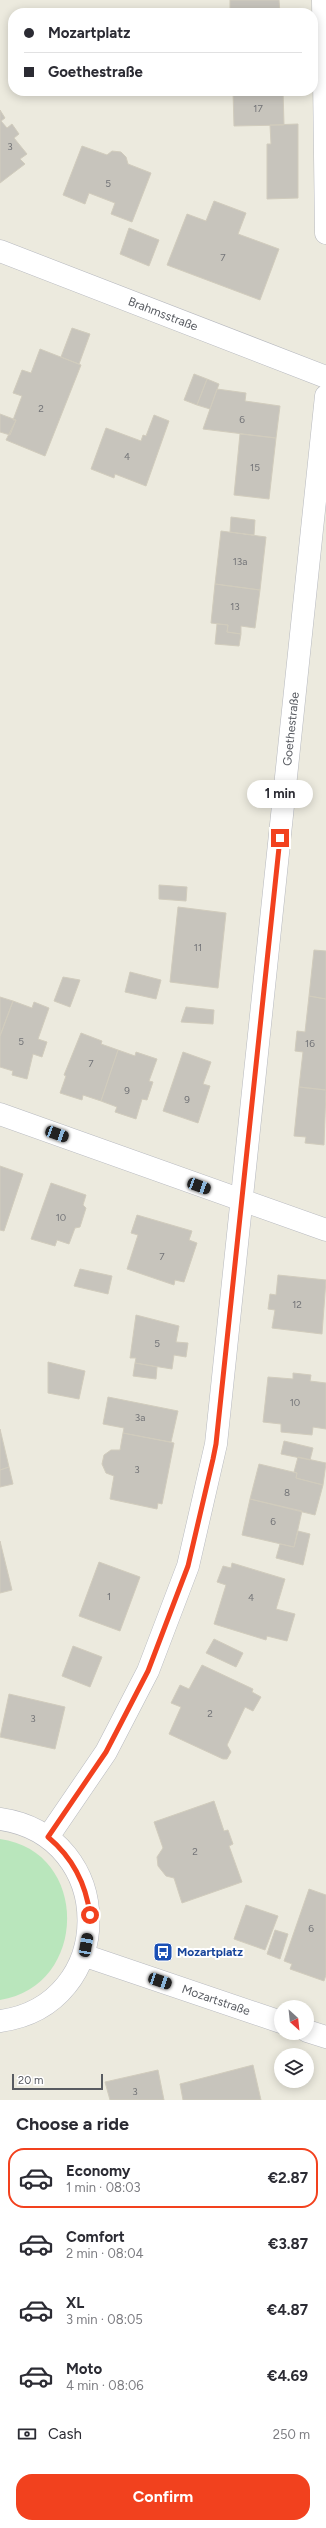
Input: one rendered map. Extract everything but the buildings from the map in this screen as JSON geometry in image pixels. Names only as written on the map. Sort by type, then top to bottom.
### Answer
[{"type":"street","points":[[323,0],[326,233]]},
{"type":"street","name":"Brahmsstraße","points":[[0,251],[326,377]]},
{"type":"street","name":"Goethestraße","points":[[48,1837],[106,1752],[148,1671],[188,1566],[216,1444],[326,396]]},
{"type":"street","points":[[0,1114],[326,1230]]},
{"type":"street","points":[[0,1819],[22,1824],[48,1837],[69,1859],[84,1885],[90,1915],[88,1935],[83,1955],[68,1983],[54,1997],[27,2014],[0,2021]]},
{"type":"street","name":"Mozartstraße","points":[[83,1955],[274,2020]]},
{"type":"street","points":[[314,2033],[326,2037]]},
{"type":"green space","points":[[0,1839],[29,1849],[50,1867],[63,1892],[67,1919],[63,1946],[50,1971],[29,1990],[0,2000]]},
{"type":"place","name":"Mozartplatz","points":[[163,1952]]},
{"type":"route","points":[[90,1915],[84,1885],[80,1876],[63,1851],[48,1837],[106,1752],[148,1671],[188,1566],[213,1459],[216,1444],[280,838]]}]
